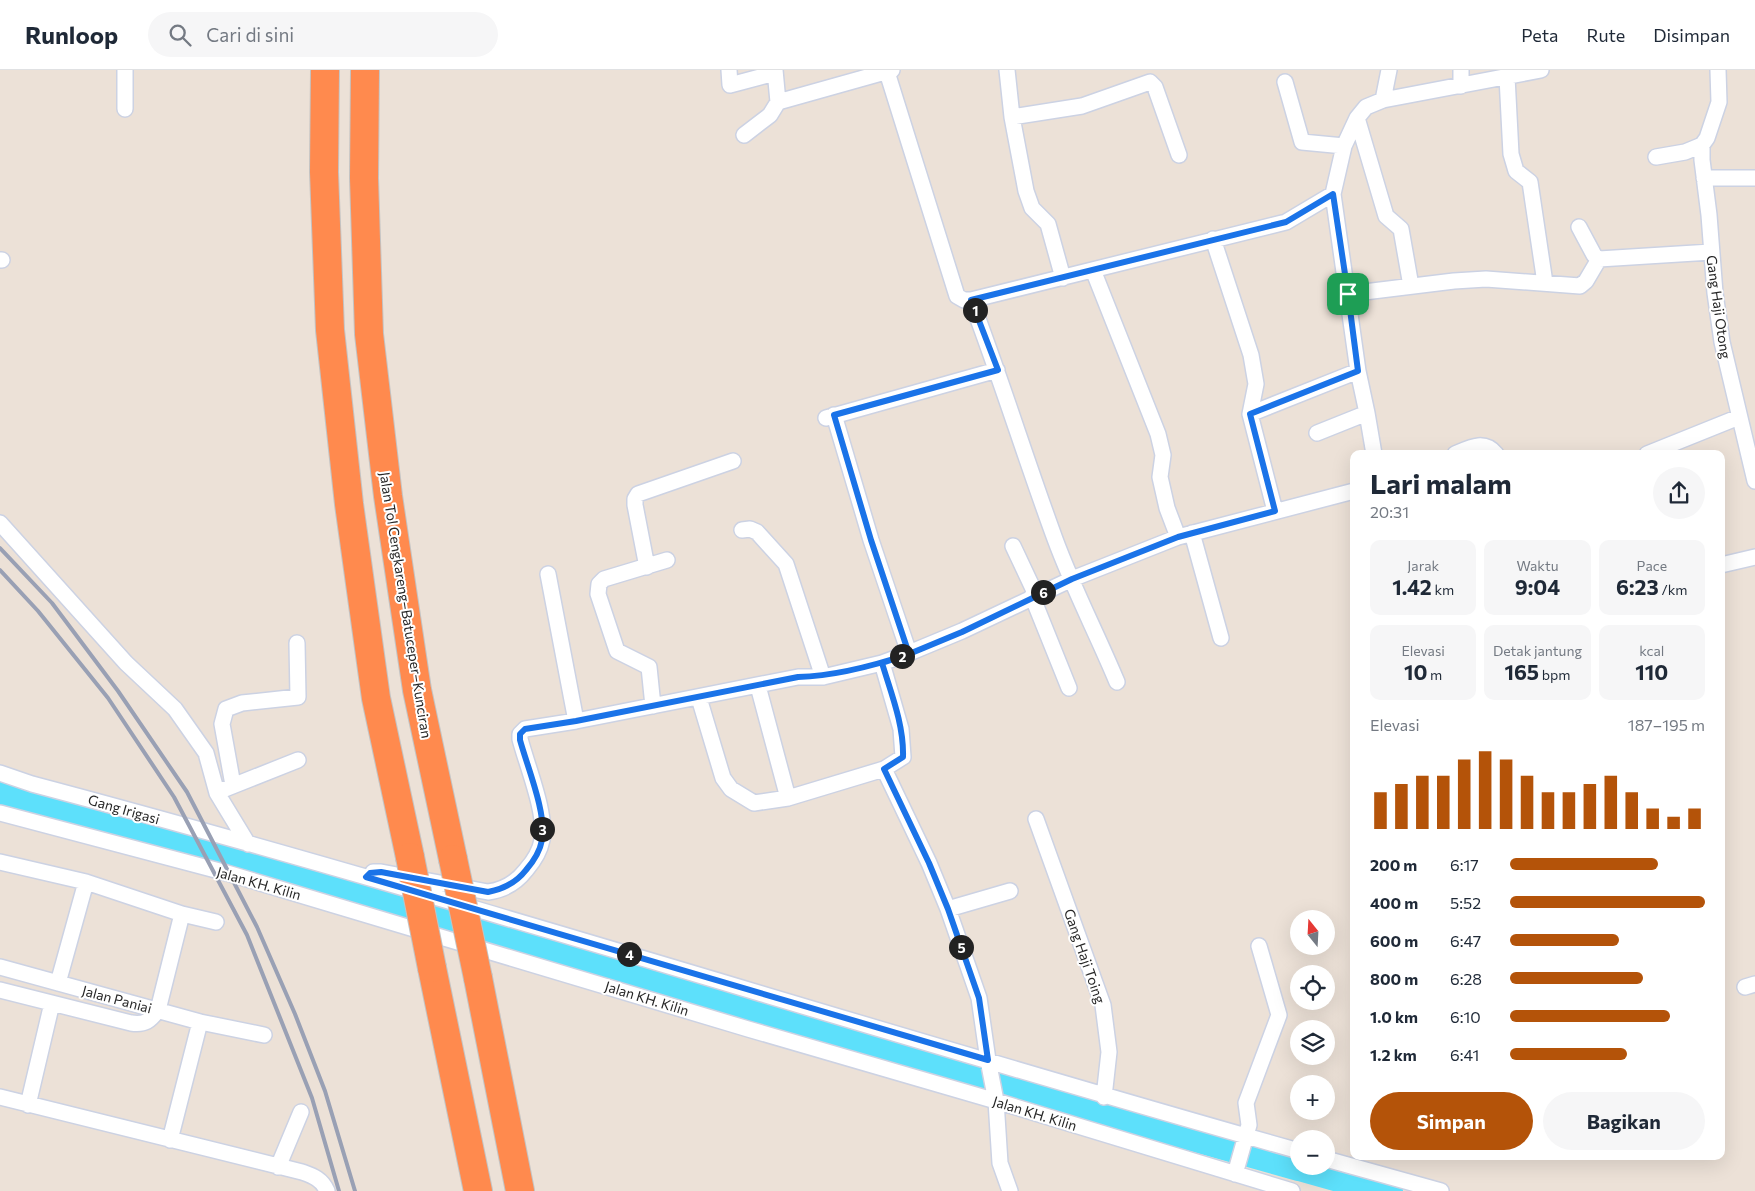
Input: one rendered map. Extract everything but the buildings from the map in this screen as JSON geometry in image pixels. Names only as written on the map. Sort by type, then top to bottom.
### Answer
[{"type":"highway","points":[[325,70],[324,172],[330,330],[349,504],[376,698],[478,1191]]},
{"type":"highway","name":"Jalan Tol Cengkareng–Batuceper–Kunciran","points":[[365,70],[364,178],[369,334],[388,496],[417,690],[478,978],[520,1191]]},
{"type":"street","points":[[125,70],[125,109]]},
{"type":"street","points":[[729,70],[730,85],[775,72],[778,102],[770,115],[744,135]]},
{"type":"street","points":[[1007,70],[1012,117],[1026,191],[1032,208],[1048,224],[1063,278]]},
{"type":"street","points":[[1383,100],[1389,70]]},
{"type":"street","points":[[1461,70],[1461,86]]},
{"type":"street","points":[[1373,450],[1358,371],[1333,194],[1344,146],[1357,118],[1366,108],[1383,100],[1541,70]]},
{"type":"street","points":[[1656,157],[1685,152],[1702,145],[1707,138],[1719,102],[1718,70]]},
{"type":"street","points":[[778,102],[889,71],[957,296],[964,300],[971,300],[1063,278],[1286,222],[1333,194]]},
{"type":"street","points":[[1507,77],[1511,154],[1516,171],[1530,182],[1534,222],[1544,283]]},
{"type":"street","points":[[1012,117],[1082,106],[1150,82],[1155,87],[1179,155]]},
{"type":"street","points":[[1285,82],[1302,142],[1344,146]]},
{"type":"street","points":[[1357,118],[1386,216],[1401,229],[1411,286]]},
{"type":"street","name":"Gang Haji Otong","points":[[1702,145],[1714,285],[1722,342],[1739,417],[1752,457],[1755,481]]},
{"type":"street","points":[[1704,178],[1755,178]]},
{"type":"street","points":[[1579,227],[1594,255],[1599,259],[1711,252]]},
{"type":"street","points":[[1213,239],[1251,355],[1256,384],[1250,414],[1275,511]]},
{"type":"street","points":[[1348,294],[1486,279],[1580,286],[1586,281],[1599,259]]},
{"type":"street","points":[[1093,270],[1158,434],[1162,455],[1160,477],[1168,508],[1185,535],[1221,638]]},
{"type":"street","points":[[971,300],[998,370],[1029,467],[1056,541],[1117,682]]},
{"type":"street","points":[[909,654],[830,417],[998,370]]},
{"type":"street","points":[[1250,414],[1358,371]]},
{"type":"street","points":[[1317,433],[1367,413]]},
{"type":"street","points":[[1657,450],[1739,417]]},
{"type":"street","points":[[1467,450],[1481,445],[1493,450]]},
{"type":"street","points":[[647,567],[635,505],[635,499],[638,494],[733,461]]},
{"type":"street","points":[[366,877],[370,873],[381,872],[488,892],[500,890],[518,880],[534,861],[542,840],[542,817],[520,740],[520,734],[525,729],[699,698],[798,677],[824,677],[882,663],[962,632],[1072,579],[1185,535],[1350,492]]},
{"type":"street","points":[[0,523],[126,663],[176,709],[206,753],[217,793],[248,844]]},
{"type":"street","points":[[742,530],[750,529],[758,532],[786,564],[824,677]]},
{"type":"street","points":[[1013,546],[1069,688]]},
{"type":"street","points":[[1725,564],[1755,557]]},
{"type":"street","points":[[654,706],[649,667],[616,651],[598,594],[599,584],[604,579],[667,560]]},
{"type":"street","points":[[548,574],[576,721]]},
{"type":"street","points":[[233,785],[222,724],[226,710],[242,703],[298,697],[297,643]]},
{"type":"street","points":[[699,698],[723,778],[731,789],[754,803],[788,798],[884,769],[903,757],[901,729],[882,663]]},
{"type":"street","points":[[758,686],[788,798]]},
{"type":"street","points":[[217,793],[298,760]]},
{"type":"street","points":[[884,769],[929,863],[948,909],[979,998],[988,1064],[995,1095],[1000,1162],[1010,1191]]},
{"type":"street","name":"Gang Irigasi","points":[[0,773],[32,784],[248,844]]},
{"type":"street","name":"Jalan KH. Kilin","points":[[0,813],[227,873],[748,1029],[995,1095],[1241,1155],[1290,1152]]},
{"type":"street","name":"Gang Haji Toing","points":[[1036,819],[1103,1005],[1109,1052],[1104,1097]]},
{"type":"street","name":"Jalan KH. Kilin","points":[[248,844],[366,877],[988,1064],[1104,1097],[1241,1155],[1262,1186],[1292,1191]]},
{"type":"street","points":[[0,862],[86,882],[182,914],[216,922]]},
{"type":"street","points":[[58,983],[86,882]]},
{"type":"street","points":[[948,909],[1010,890]]},
{"type":"street","points":[[182,914],[158,1010],[200,1022],[264,1035]]},
{"type":"street","points":[[1241,1155],[1250,1125],[1246,1102],[1279,1015],[1259,946]]},
{"type":"street","name":"Jalan Paniai","points":[[0,967],[158,1010],[152,1019],[141,1024],[131,1023],[0,990]]},
{"type":"street","points":[[28,1105],[52,1003]]},
{"type":"street","points":[[170,1140],[200,1022]]},
{"type":"street","points":[[0,1097],[302,1172],[318,1178],[326,1188]]},
{"type":"street","points":[[278,1167],[301,1112]]},
{"type":"street","points":[[1335,1162],[1441,1191]]},
{"type":"waterway","points":[[0,791],[173,837],[953,1069],[1290,1163]]},
{"type":"waterway","points":[[1332,1175],[1388,1191]]},
{"type":"railway","points":[[0,548],[52,603],[118,691],[187,792],[257,927],[295,1014],[325,1091],[355,1191]]},
{"type":"railway","points":[[0,570],[38,611],[108,698],[174,797],[247,935],[312,1098],[339,1191]]},
{"type":"route","points":[[1348,294],[1333,194],[1286,222],[971,300],[998,370],[834,415],[871,540],[909,654],[882,663],[824,677],[798,677],[699,698],[525,729],[520,734],[520,740],[542,817],[542,840],[534,861],[518,880],[500,890],[488,892],[381,872],[370,873],[366,877],[988,1060],[979,998],[948,909],[929,863],[884,769],[903,757],[903,744],[901,729],[882,663],[909,654],[962,632],[1032,596],[1178,537],[1275,511],[1250,414],[1358,371],[1348,294]]}]
